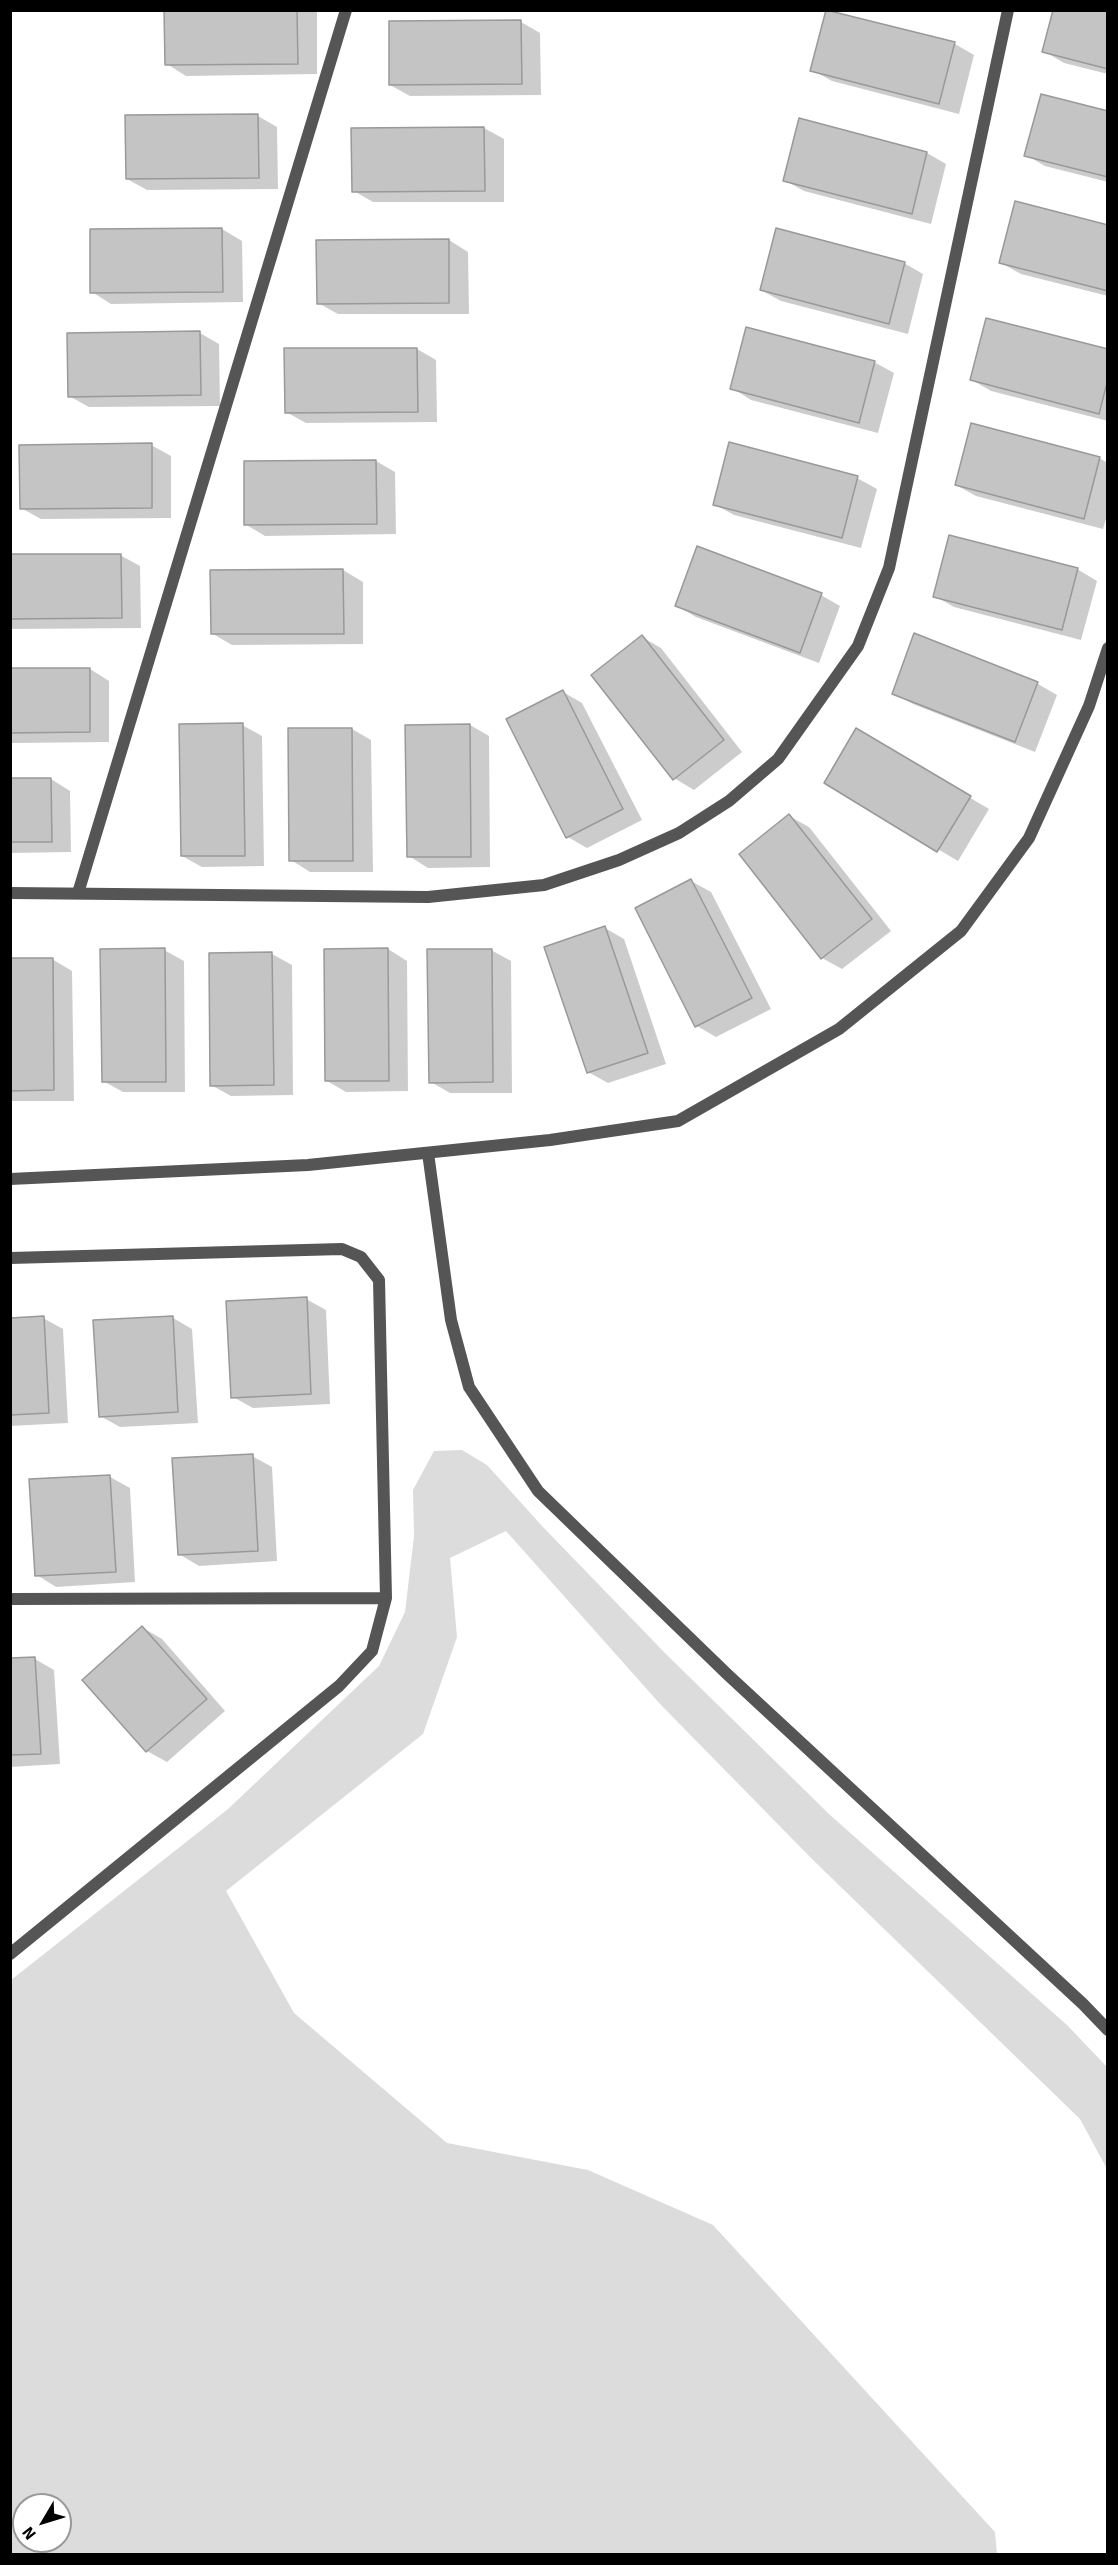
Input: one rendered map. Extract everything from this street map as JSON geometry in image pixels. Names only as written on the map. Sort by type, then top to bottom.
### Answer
[{"type":"street","points":[[78,893],[346,10]]},
{"type":"street","points":[[10,893],[428,897],[544,885],[619,860],[679,833],[729,801],[777,759],[858,646],[889,568],[1008,10]]},
{"type":"street","points":[[10,1179],[308,1165],[550,1140],[678,1121],[840,1029],[961,931],[1029,838],[1089,706],[1107,648]]},
{"type":"street","points":[[428,1153],[451,1320],[469,1387],[537,1491],[727,1674],[1083,2004],[1107,2030]]},
{"type":"street","points":[[10,1258],[342,1249],[361,1257],[379,1280],[386,1598],[372,1651],[339,1686],[10,1954]]},
{"type":"street","points":[[10,1599],[386,1598]]},
{"type":"shaded area","points":[[462,1450],[487,1465],[542,1526],[665,1653],[830,1815],[1067,2025],[1107,2067],[1107,2169],[1080,2119],[813,1860],[661,1705],[506,1531],[450,1558],[457,1637],[423,1734],[226,1891],[294,2013],[447,2143],[588,2170],[713,2225],[995,2532],[997,2554],[11,2554],[11,1980],[228,1809],[379,1666],[405,1612],[414,1536],[413,1490],[434,1451]]},
{"type":"building","points":[[164,10],[297,10],[298,64],[165,65]]},
{"type":"building","points":[[826,10],[955,42],[939,104],[810,71]]},
{"type":"building","points":[[1053,10],[1108,10],[1108,69],[1042,52]]},
{"type":"building","points":[[521,20],[522,84],[389,85],[389,21]]},
{"type":"building","points":[[1041,94],[1108,111],[1108,177],[1024,156]]},
{"type":"building","points":[[258,114],[259,178],[126,179],[125,115]]},
{"type":"building","points":[[799,118],[927,152],[912,214],[783,181]]},
{"type":"building","points":[[484,127],[485,191],[352,192],[351,128]]},
{"type":"building","points":[[1015,201],[1108,225],[1108,291],[999,263]]},
{"type":"building","points":[[222,228],[223,292],[90,293],[90,229]]},
{"type":"building","points":[[776,228],[905,262],[889,324],[760,290]]},
{"type":"building","points":[[449,239],[449,303],[317,304],[316,240]]},
{"type":"building","points":[[986,318],[1108,349],[1108,379],[1099,414],[970,380]]},
{"type":"building","points":[[746,327],[875,361],[859,423],[730,389]]},
{"type":"building","points":[[200,331],[201,395],[68,397],[67,333]]},
{"type":"building","points":[[284,348],[417,348],[418,412],[285,413]]},
{"type":"building","points":[[971,423],[1100,457],[1084,519],[955,485]]},
{"type":"building","points":[[729,442],[858,476],[842,538],[713,505]]},
{"type":"building","points":[[152,443],[152,508],[20,509],[19,445]]},
{"type":"building","points":[[376,460],[377,524],[244,525],[244,461]]},
{"type":"building","points":[[949,535],[1078,568],[1062,630],[933,597]]},
{"type":"building","points":[[697,546],[822,593],[800,653],[675,606]]},
{"type":"building","points":[[10,554],[121,554],[122,618],[10,619]]},
{"type":"building","points":[[343,569],[344,634],[211,634],[210,570]]},
{"type":"building","points":[[914,633],[1038,682],[1015,742],[892,694]]},
{"type":"building","points":[[642,635],[724,740],[673,780],[591,675]]},
{"type":"building","points":[[10,668],[90,668],[90,732],[10,733]]},
{"type":"building","points":[[563,690],[623,809],[566,838],[506,719]]},
{"type":"building","points":[[243,723],[245,856],[181,856],[179,724]]},
{"type":"building","points":[[470,724],[471,857],[407,857],[405,725]]},
{"type":"building","points":[[288,728],[352,728],[353,861],[289,861]]},
{"type":"building","points":[[856,728],[971,796],[937,852],[824,783]]},
{"type":"building","points":[[10,778],[51,778],[52,842],[10,842]]},
{"type":"building","points":[[789,814],[872,919],[821,959],[739,854]]},
{"type":"building","points":[[691,879],[752,998],[695,1027],[635,908]]},
{"type":"building","points":[[605,926],[648,1053],[587,1073],[544,947]]},
{"type":"building","points":[[165,948],[166,1082],[102,1082],[100,949]]},
{"type":"building","points":[[388,948],[389,1081],[325,1081],[324,949]]},
{"type":"building","points":[[427,949],[492,949],[493,1082],[429,1083]]},
{"type":"building","points":[[272,952],[274,1085],[210,1086],[209,953]]},
{"type":"building","points":[[10,958],[53,958],[54,1090],[10,1091]]},
{"type":"building","points":[[307,1297],[311,1394],[231,1398],[226,1301]]},
{"type":"building","points":[[44,1316],[49,1413],[10,1415],[10,1318]]},
{"type":"building","points":[[173,1316],[178,1412],[99,1417],[93,1320]]},
{"type":"building","points":[[253,1454],[258,1551],[178,1555],[172,1458]]},
{"type":"building","points":[[110,1475],[116,1572],[35,1576],[29,1479]]},
{"type":"building","points":[[142,1626],[207,1699],[146,1752],[82,1680]]},
{"type":"building","points":[[35,1657],[41,1754],[10,1755],[10,1658]]}]
